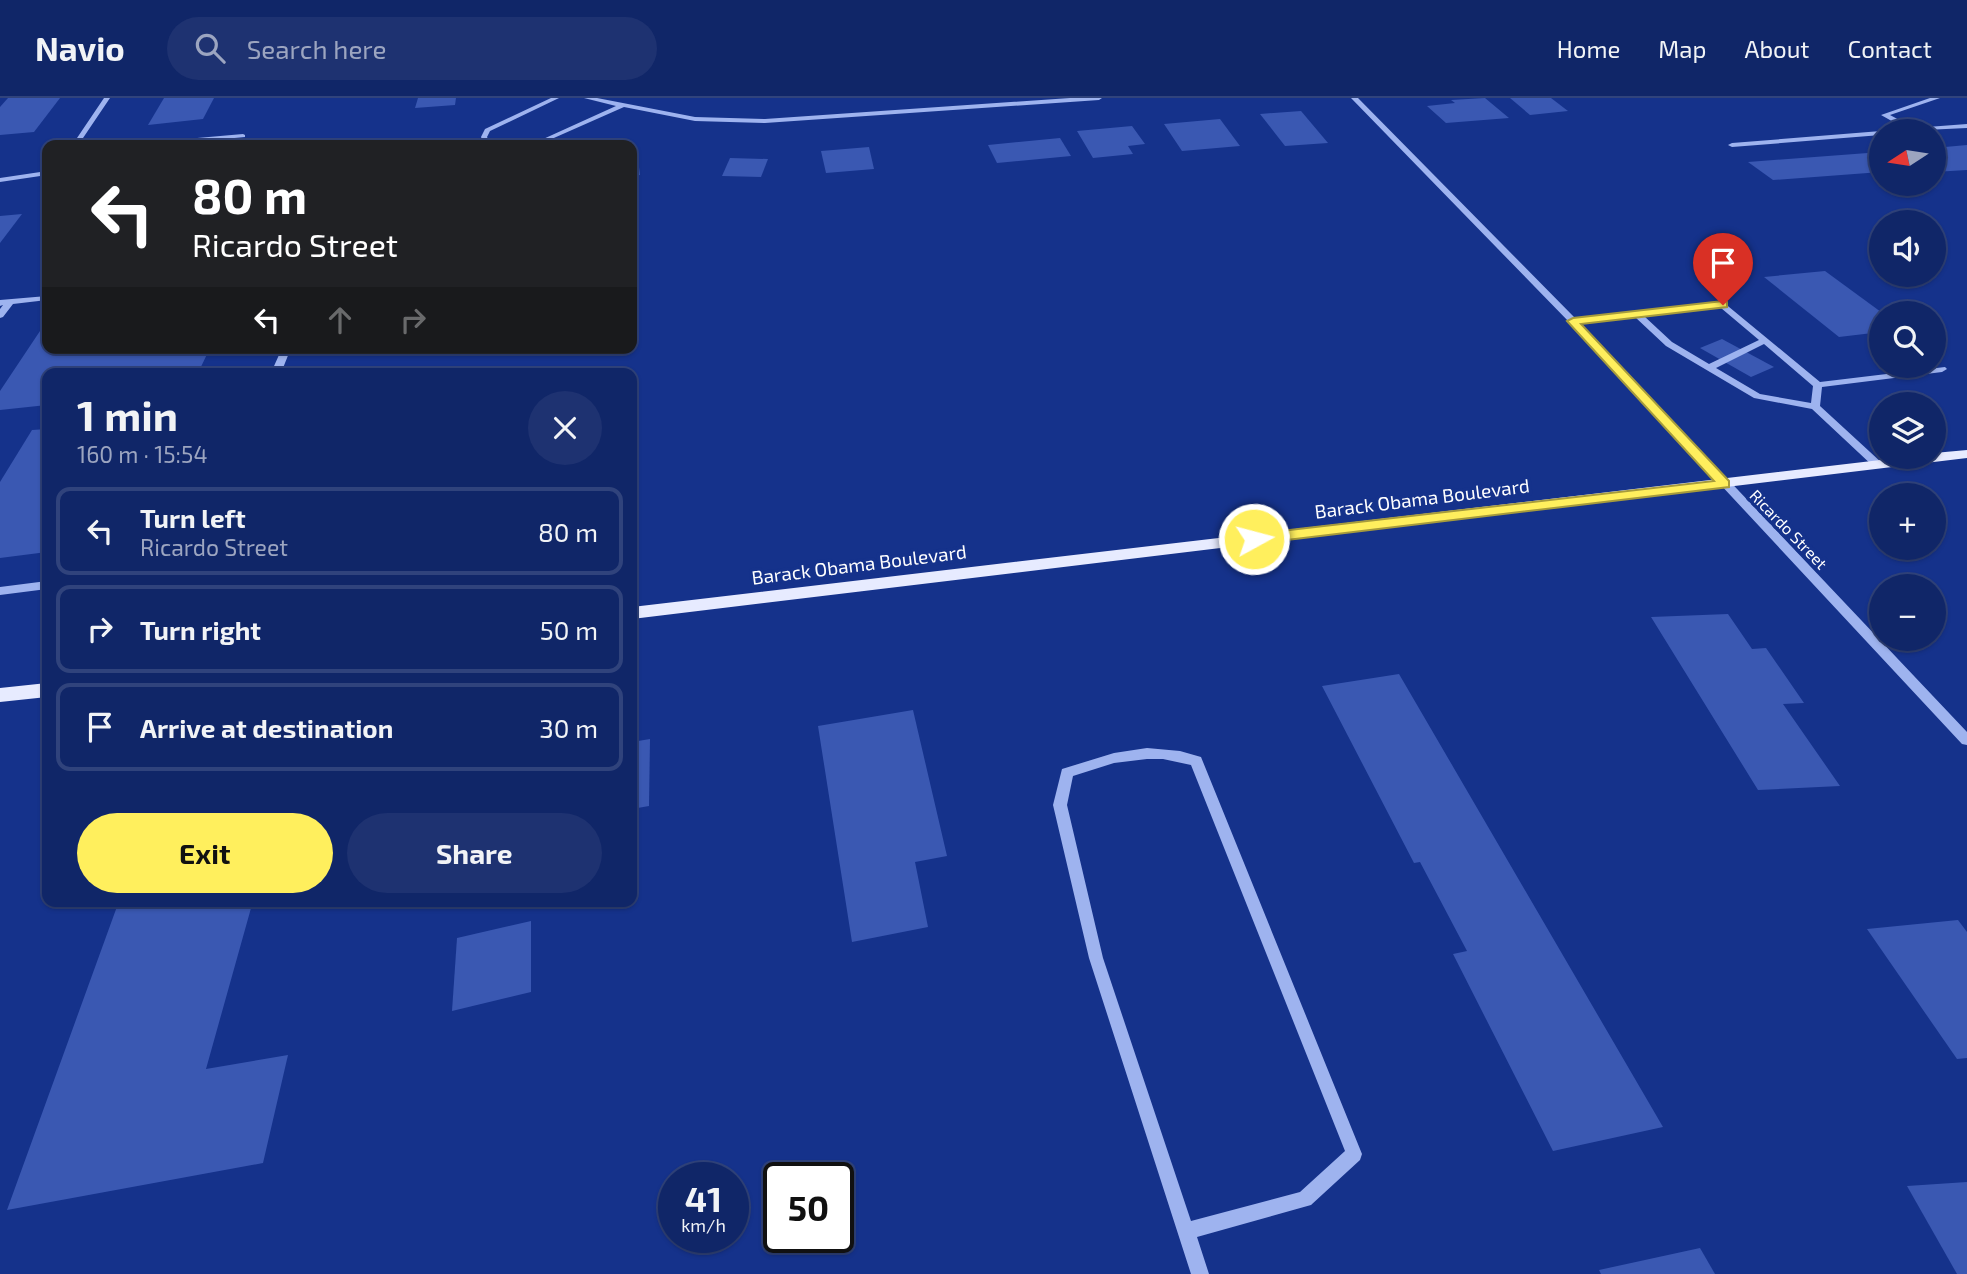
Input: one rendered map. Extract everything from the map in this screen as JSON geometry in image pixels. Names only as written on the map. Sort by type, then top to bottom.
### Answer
[{"type":"main road","name":"Barack Obama Boulevard","points":[[1946,457],[1967,454]]},
{"type":"main road","name":"Barack Obama Boulevard","points":[[637,611],[1869,466]]},
{"type":"main road","points":[[0,695],[42,691]]},
{"type":"street","points":[[81,140],[107,98]]},
{"type":"street","points":[[485,140],[487,130],[556,98]]},
{"type":"street","points":[[587,98],[695,119],[741,121],[1100,98]]},
{"type":"street","points":[[979,98],[982,107]]},
{"type":"street","name":"Ricardo Street","points":[[1354,98],[1573,321],[1967,740]]},
{"type":"street","points":[[1892,119],[1884,115],[1937,98]]},
{"type":"street","points":[[544,140],[621,106]]},
{"type":"street","points":[[1946,127],[1967,125]]},
{"type":"street","points":[[1732,145],[1869,134]]},
{"type":"street","points":[[197,140],[243,136]]},
{"type":"street","points":[[0,180],[42,174]]},
{"type":"street","points":[[0,315],[5,302],[42,298]]},
{"type":"street","points":[[1573,321],[1723,305],[1818,384],[1869,378]]},
{"type":"street","points":[[1637,314],[1669,344],[1757,396],[1815,407],[1869,457]]},
{"type":"street","points":[[1709,368],[1765,340]]},
{"type":"street","points":[[1815,407],[1818,384]]},
{"type":"street","points":[[0,591],[42,587]]},
{"type":"street","points":[[1187,1231],[1306,1199],[1353,1154],[1196,761],[1171,752],[1105,758],[1067,773],[1060,805],[1096,958],[1200,1274]]},
{"type":"building","points":[[8,98],[60,98],[34,132],[0,135],[0,107]]},
{"type":"building","points":[[164,98],[214,98],[203,119],[148,125]]},
{"type":"building","points":[[418,98],[456,98],[455,105],[415,108]]},
{"type":"building","points":[[1485,98],[1509,118],[1446,123],[1427,106],[1455,103],[1451,100]]},
{"type":"building","points":[[1510,98],[1551,98],[1568,111],[1530,115]]},
{"type":"building","points":[[1301,111],[1328,143],[1285,146],[1260,114]]},
{"type":"building","points":[[1220,119],[1240,146],[1182,151],[1164,124]]},
{"type":"building","points":[[1132,126],[1145,144],[1128,146],[1133,154],[1093,158],[1077,131]]},
{"type":"building","points":[[1060,138],[1071,156],[997,163],[988,145]]},
{"type":"building","points":[[1967,145],[1967,170],[1946,171],[1946,147]]},
{"type":"building","points":[[869,147],[874,169],[826,173],[821,151]]},
{"type":"building","points":[[1869,153],[1869,173],[1773,180],[1748,162]]},
{"type":"building","points":[[730,158],[768,159],[761,177],[722,176]]},
{"type":"building","points":[[637,159],[640,175],[637,175]]},
{"type":"building","points":[[22,214],[0,243],[0,216]]},
{"type":"building","points":[[1825,271],[1869,303],[1869,333],[1839,337],[1764,277]]},
{"type":"building","points":[[40,331],[42,354],[207,354],[200,368],[42,368],[42,406],[0,410],[0,391]]},
{"type":"building","points":[[1722,339],[1774,367],[1751,377],[1700,348]]},
{"type":"building","points":[[42,429],[42,553],[0,558],[0,482],[32,430]]},
{"type":"building","points":[[1728,614],[1752,649],[1766,648],[1804,703],[1783,704],[1840,786],[1758,790],[1651,617]]},
{"type":"building","points":[[1399,674],[1663,1127],[1553,1151],[1453,954],[1467,951],[1420,862],[1414,863],[1322,686]]},
{"type":"building","points":[[913,710],[947,856],[915,862],[928,927],[852,942],[818,726]]},
{"type":"building","points":[[650,739],[649,806],[637,808],[637,741]]},
{"type":"building","points":[[117,907],[251,907],[206,1069],[288,1055],[263,1163],[7,1210]]},
{"type":"building","points":[[1958,920],[1967,932],[1967,1058],[1957,1059],[1867,929]]},
{"type":"building","points":[[531,921],[531,992],[452,1011],[457,938]]},
{"type":"building","points":[[1967,1182],[1967,1274],[1957,1274],[1907,1186]]},
{"type":"building","points":[[1700,1248],[1715,1274],[1601,1274],[1599,1270]]},
{"type":"route","points":[[1254,539],[1724,484],[1573,321],[1723,305]]}]
